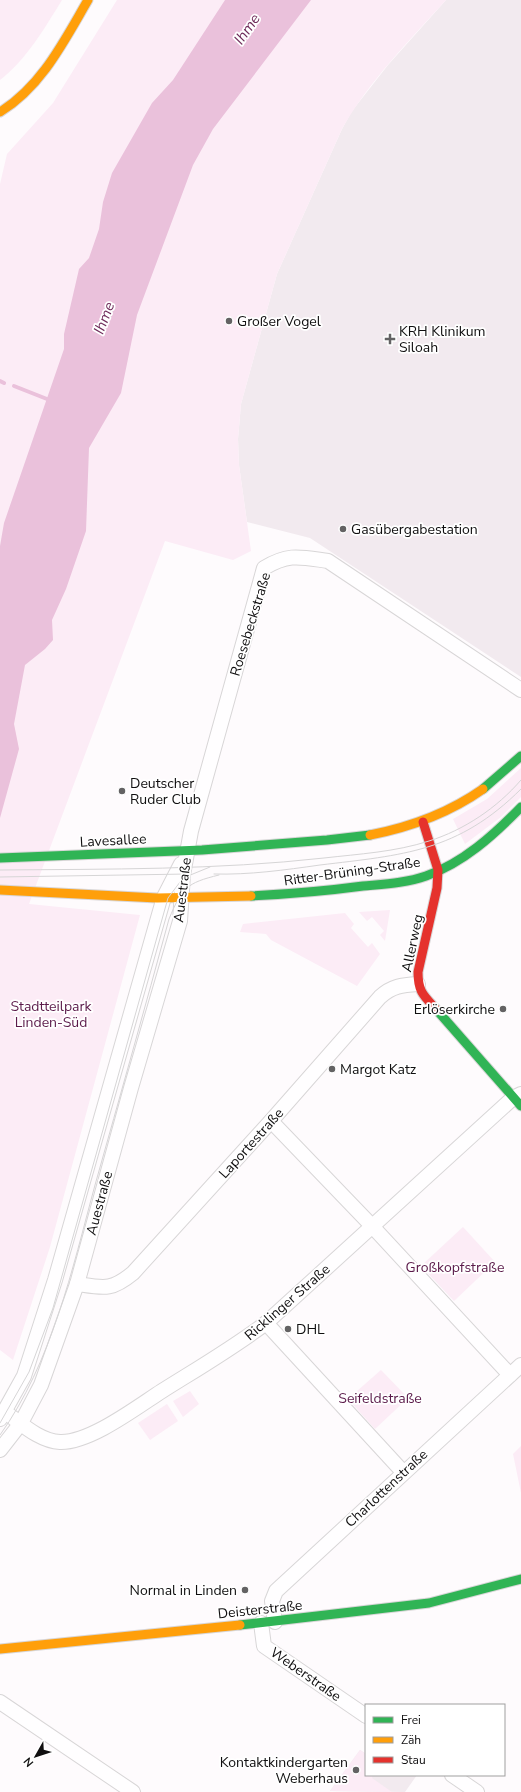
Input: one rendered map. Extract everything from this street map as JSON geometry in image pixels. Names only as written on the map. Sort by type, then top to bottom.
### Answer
[{"type":"main road","points":[[0,112],[21,96],[42,74],[88,0]]},
{"type":"main road","points":[[186,851],[336,839],[403,828],[442,814],[483,789],[521,756]]},
{"type":"main road","name":"Ritter-Brüning-Straße","points":[[164,897],[230,898],[336,890],[425,876],[438,870],[487,838],[511,818],[521,807]]},
{"type":"main road","name":"Allerweg","points":[[423,822],[438,870],[438,888],[418,972],[418,984],[420,991],[426,1000],[518,1099]]},
{"type":"main road","name":"Lavesallee","points":[[0,858],[186,851]]},
{"type":"main road","points":[[0,890],[33,889],[164,897]]},
{"type":"main road","name":"Deisterstraße","points":[[0,1649],[268,1622],[429,1603],[521,1579]]},
{"type":"street","name":"Roesebeckstraße","points":[[186,851],[264,568],[278,560],[296,556],[328,562],[521,690]]},
{"type":"street","name":"Auestraße","points":[[2,1415],[24,1376],[55,1280],[164,897],[186,851]]},
{"type":"street","name":"Auestraße","points":[[21,1424],[41,1385],[77,1284],[130,1088],[180,921],[186,851]]},
{"type":"street","name":"Laportestraße","points":[[77,1284],[104,1288],[119,1284],[133,1273],[271,1121],[384,993],[396,986],[418,984]]},
{"type":"street","name":"Ricklinger Straße","points":[[2,1415],[51,1440],[68,1441],[81,1438],[107,1426],[241,1342],[266,1323],[372,1226],[518,1099]]},
{"type":"street","points":[[271,1121],[372,1226],[510,1375]]},
{"type":"street","points":[[266,1323],[403,1472]]},
{"type":"street","name":"Charlottenstraße","points":[[268,1622],[272,1601],[276,1591],[403,1472],[521,1365]]},
{"type":"street","points":[[0,1450],[21,1424]]},
{"type":"street","name":"Weberstraße","points":[[268,1622],[264,1646],[365,1715]]},
{"type":"street","points":[[0,1702],[133,1792]]},
{"type":"street","points":[[453,1776],[477,1792]]},
{"type":"shaded area","name":"KRH Klinikum Siloah","points":[[446,0],[521,0],[521,677],[310,538],[247,522],[239,465],[238,439],[241,404],[277,274],[342,129],[352,111],[388,65]]},
{"type":"shaded area","name":"Kontaktkindergarten Weberhaus","points":[[360,1750],[365,1753],[365,1776],[416,1776],[405,1792],[330,1791]]},
{"type":"green space","points":[[0,0],[62,0],[42,33],[27,53],[10,72],[0,80]]},
{"type":"green space","name":"Stadtteilpark Linden-Süd","points":[[117,0],[446,0],[390,62],[364,94],[353,111],[342,129],[277,274],[241,404],[238,439],[239,465],[251,551],[233,560],[165,541],[29,904],[140,915],[50,1247],[13,1360],[0,1350],[0,184],[7,154],[53,103]]},
{"type":"green space","points":[[521,768],[521,797],[501,817],[465,844],[453,819],[487,799]]},
{"type":"green space","points":[[390,910],[385,941],[380,935],[384,931],[372,917],[367,921],[359,912]]},
{"type":"green space","points":[[345,913],[354,924],[351,928],[368,947],[372,943],[380,954],[357,986],[271,940],[266,934],[240,932],[243,924]]},
{"type":"green space","name":"Großkopfstraße","points":[[463,1227],[495,1262],[454,1301],[421,1266]]},
{"type":"green space","name":"Seifeldstraße","points":[[381,1370],[408,1398],[375,1429],[348,1399]]},
{"type":"green space","points":[[190,1391],[199,1404],[183,1417],[173,1401]]},
{"type":"green space","points":[[167,1404],[178,1421],[150,1440],[138,1423]]},
{"type":"green space","points":[[521,1446],[521,1493],[513,1454]]},
{"type":"green space","name":"Kontaktkindergarten Weberhaus","points":[[360,1750],[365,1753],[365,1776],[373,1776],[372,1778],[392,1792],[330,1791]]},
{"type":"water","name":"Ihme","points":[[225,0],[311,0],[213,129],[193,165],[137,315],[121,393],[89,448],[86,531],[66,589],[52,620],[53,640],[45,649],[25,665],[14,724],[19,749],[0,818],[0,546],[4,523],[64,349],[64,334],[79,269],[89,258],[99,229],[103,202],[112,173],[152,103],[173,80]]},
{"type":"waterway","points":[[0,381],[4,383]]},
{"type":"waterway","points":[[14,386],[47,399]]},
{"type":"tram line","points":[[0,870],[122,869],[243,865],[364,854],[390,850],[416,845],[455,831],[491,809],[521,780]]},
{"type":"tram line","points":[[214,874],[254,873],[294,869],[378,858],[428,847],[452,838],[475,826],[498,810],[521,789]]},
{"type":"tram line","points":[[0,1423],[29,1372],[53,1308],[168,898],[183,878],[210,867]]},
{"type":"tram line","points":[[0,877],[188,874]]},
{"type":"tram line","points":[[0,1435],[18,1407],[34,1377],[47,1346],[69,1282],[169,919],[178,900],[186,888],[199,881],[219,875]]},
{"type":"traffic: fast","points":[[483,789],[521,756]]},
{"type":"traffic: fast","points":[[251,896],[387,884],[426,876],[453,864],[465,856],[489,838],[521,807]]},
{"type":"traffic: fast","points":[[0,858],[202,850],[370,835]]},
{"type":"traffic: fast","points":[[435,1008],[521,1106]]},
{"type":"traffic: fast","points":[[240,1625],[429,1603],[521,1579]]},
{"type":"traffic: slow","points":[[0,112],[15,101],[40,76],[61,47],[88,0]]},
{"type":"traffic: slow","points":[[370,835],[400,828],[429,818],[457,805],[483,789]]},
{"type":"traffic: slow","points":[[0,890],[157,898],[251,896]]},
{"type":"traffic: slow","points":[[0,1649],[240,1625]]},
{"type":"traffic: jam","points":[[423,822],[438,870],[437,888],[418,972],[418,978],[422,992],[435,1008]]},
{"type":"place","name":"Großer Vogel","points":[[229,321]]},
{"type":"place","name":"KRH Klinikum Siloah","points":[[390,339]]},
{"type":"place","name":"Gasübergabestation","points":[[343,529]]},
{"type":"place","name":"Deutscher Ruder Club","points":[[122,791]]},
{"type":"place","name":"Erlöserkirche","points":[[503,1009]]},
{"type":"place","name":"Margot Katz","points":[[332,1069]]},
{"type":"place","name":"DHL","points":[[288,1329]]},
{"type":"place","name":"Normal in Linden","points":[[245,1590]]},
{"type":"place","name":"Kontaktkindergarten Weberhaus","points":[[356,1770]]}]
